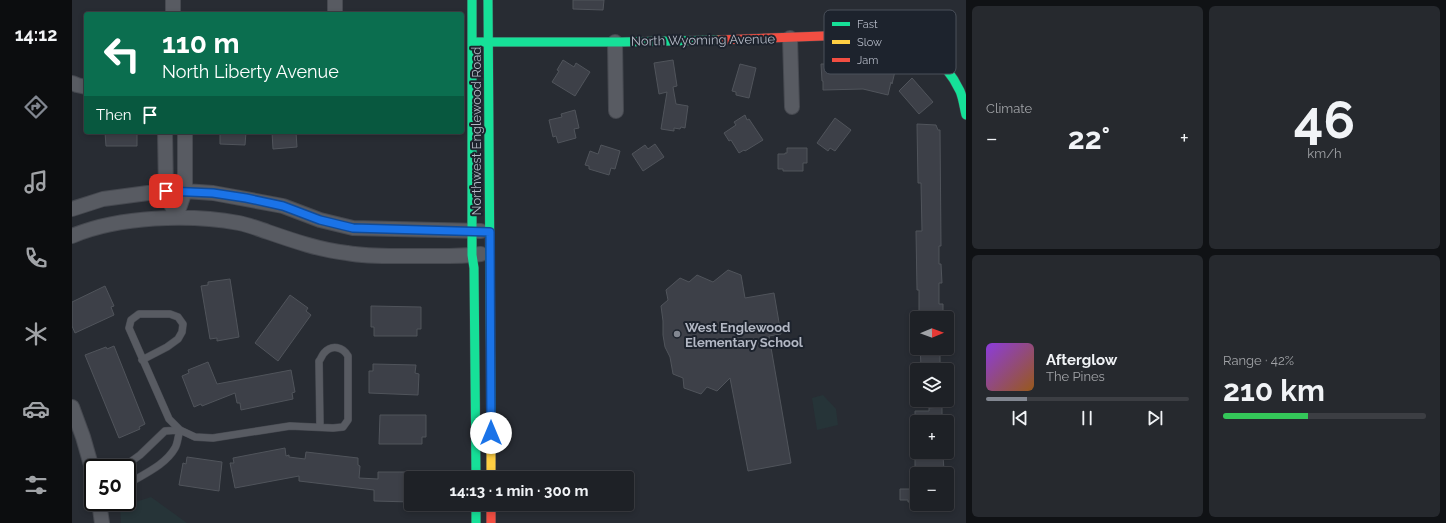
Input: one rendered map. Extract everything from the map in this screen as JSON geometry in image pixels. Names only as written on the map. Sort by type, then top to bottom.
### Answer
[{"type":"main road","name":"Northwest Englewood Road","points":[[472,0],[472,255],[474,268],[476,471]]},
{"type":"main road","name":"Northwest Englewood Road","points":[[488,0],[491,471]]},
{"type":"main road","name":"North Wyoming Avenue","points":[[473,42],[615,42],[824,37]]},
{"type":"main road","name":"North Wyoming Avenue","points":[[950,74],[960,92],[966,115]]},
{"type":"main road","points":[[476,511],[476,523]]},
{"type":"main road","points":[[491,511],[491,523]]},
{"type":"street","points":[[173,0],[173,12]]},
{"type":"street","points":[[335,0],[335,12]]},
{"type":"street","name":"North Wyoming Avenue","points":[[790,38],[792,106]]},
{"type":"street","name":"North Wyoming Avenue","points":[[615,42],[616,111]]},
{"type":"street","points":[[72,83],[77,86],[84,87]]},
{"type":"street","points":[[165,135],[185,135],[185,191],[176,218],[166,191],[165,135]]},
{"type":"street","points":[[72,209],[103,199],[166,191],[185,191],[213,193],[283,206],[320,220],[353,228],[490,232]]},
{"type":"street","points":[[72,236],[81,232],[122,222],[176,218],[240,224],[315,247],[347,253],[378,256],[472,255],[490,253]]},
{"type":"street","points":[[72,407],[83,436],[89,459]]},
{"type":"street","points":[[100,511],[102,523]]},
{"type":"lane","points":[[142,360],[168,347],[178,339],[182,332],[183,324],[178,317],[170,314],[139,314],[131,320],[129,328],[142,360],[169,419],[180,430],[195,437],[213,438],[290,426],[333,428],[343,427],[348,420],[348,356],[345,351],[339,347],[331,348],[324,352],[319,361],[320,427]]},
{"type":"lane","points":[[134,459],[165,431],[180,430]]},
{"type":"lane","points":[[136,479],[156,467],[168,457],[176,447],[180,430]]},
{"type":"shaded area","points":[[823,395],[836,409],[838,425],[817,430],[812,398]]},
{"type":"shaded area","points":[[151,497],[187,523],[121,523],[120,511],[136,511],[136,502]]},
{"type":"building","points":[[573,0],[604,0],[603,10],[573,9]]},
{"type":"building","points":[[563,60],[574,67],[576,63],[590,72],[575,96],[552,82],[559,71],[557,70]]},
{"type":"building","points":[[673,60],[677,86],[673,87],[676,104],[688,106],[685,128],[674,128],[674,131],[661,129],[667,92],[659,94],[654,63]]},
{"type":"building","points":[[740,64],[756,68],[749,98],[736,95],[736,92],[732,91]]},
{"type":"building","points":[[821,64],[824,64],[824,74],[894,74],[888,95],[863,89],[823,90]]},
{"type":"building","points":[[912,78],[933,102],[919,114],[899,91]]},
{"type":"building","points":[[575,110],[579,128],[574,129],[576,138],[558,143],[556,136],[553,137],[549,120],[562,117],[561,114]]},
{"type":"building","points":[[745,115],[747,120],[749,119],[763,140],[739,153],[731,140],[729,141],[724,133],[736,125],[734,122]]},
{"type":"building","points":[[835,118],[851,130],[835,151],[830,148],[828,151],[817,143]]},
{"type":"building","points":[[917,124],[936,125],[938,130],[940,130],[941,246],[939,246],[939,264],[941,264],[942,283],[939,283],[939,304],[943,304],[943,311],[919,311],[919,290],[917,290],[916,231],[922,231],[921,183],[918,183]]},
{"type":"building","points":[[105,134],[137,134],[137,146],[106,146]]},
{"type":"building","points":[[220,134],[246,134],[245,145],[220,144]]},
{"type":"building","points":[[272,134],[296,134],[297,147],[273,149]]},
{"type":"building","points":[[655,144],[664,157],[643,171],[632,154],[645,145],[648,149]]},
{"type":"building","points":[[601,145],[620,151],[615,169],[611,168],[609,175],[589,169],[589,166],[585,165],[590,151],[598,154]]},
{"type":"building","points":[[787,148],[807,148],[807,163],[803,163],[803,171],[783,171],[783,169],[778,169],[778,154],[787,153]]},
{"type":"building","points":[[728,270],[741,275],[745,298],[774,293],[781,334],[769,336],[791,463],[748,471],[730,378],[717,391],[707,387],[701,394],[684,388],[683,378],[673,374],[670,357],[665,347],[663,335],[661,306],[668,300],[666,290],[680,278],[689,282],[697,275],[713,282]]},
{"type":"building","points":[[230,279],[239,337],[217,341],[217,338],[210,339],[201,286],[208,285],[208,282]]},
{"type":"building","points":[[105,286],[114,306],[111,307],[114,315],[75,333],[72,326],[72,302]]},
{"type":"building","points":[[290,295],[308,308],[306,311],[311,315],[278,361],[255,343]]},
{"type":"building","points":[[371,306],[421,307],[421,329],[417,329],[417,336],[374,336],[374,327],[371,327]]},
{"type":"building","points":[[114,346],[145,424],[139,427],[140,429],[119,438],[85,355],[106,347],[107,349]]},
{"type":"building","points":[[920,355],[940,355],[940,363],[921,363]]},
{"type":"building","points":[[208,362],[217,384],[291,370],[295,392],[292,393],[293,399],[241,410],[240,403],[237,403],[235,393],[202,406],[201,404],[194,407],[182,376],[189,373],[188,370]]},
{"type":"building","points":[[373,364],[416,365],[415,373],[419,374],[418,395],[369,393],[369,371],[373,371]]},
{"type":"building","points":[[942,407],[942,415],[915,415],[915,411],[929,411],[929,408]]},
{"type":"building","points":[[380,415],[426,415],[426,437],[422,437],[422,444],[379,444]]},
{"type":"building","points":[[285,448],[286,456],[289,455],[289,457],[305,459],[306,452],[358,458],[358,465],[360,466],[359,478],[378,479],[378,472],[404,472],[404,502],[374,501],[374,490],[299,481],[299,476],[235,488],[230,463],[234,463],[233,458]]},
{"type":"building","points":[[187,457],[222,462],[219,491],[179,485],[183,463],[186,464]]},
{"type":"building","points":[[915,459],[943,459],[944,467],[915,467]]},
{"type":"building","points":[[900,489],[910,489],[910,502],[908,502],[908,500],[900,500]]},
{"type":"traffic: fast","points":[[472,0],[472,255],[474,268],[476,471]]},
{"type":"traffic: fast","points":[[488,0],[491,418]]},
{"type":"traffic: fast","points":[[473,42],[622,42],[718,40]]},
{"type":"traffic: fast","points":[[950,74],[960,91],[966,115]]},
{"type":"traffic: fast","points":[[476,511],[476,523]]},
{"type":"traffic: slow","points":[[491,418],[491,471]]},
{"type":"traffic: jam","points":[[718,40],[824,36]]},
{"type":"traffic: jam","points":[[491,511],[491,523]]},
{"type":"place","name":"West Englewood Elementary School","points":[[677,334]]},
{"type":"route","points":[[166,191],[213,193],[246,198],[283,206],[320,220],[353,228],[490,232],[491,433]]}]
